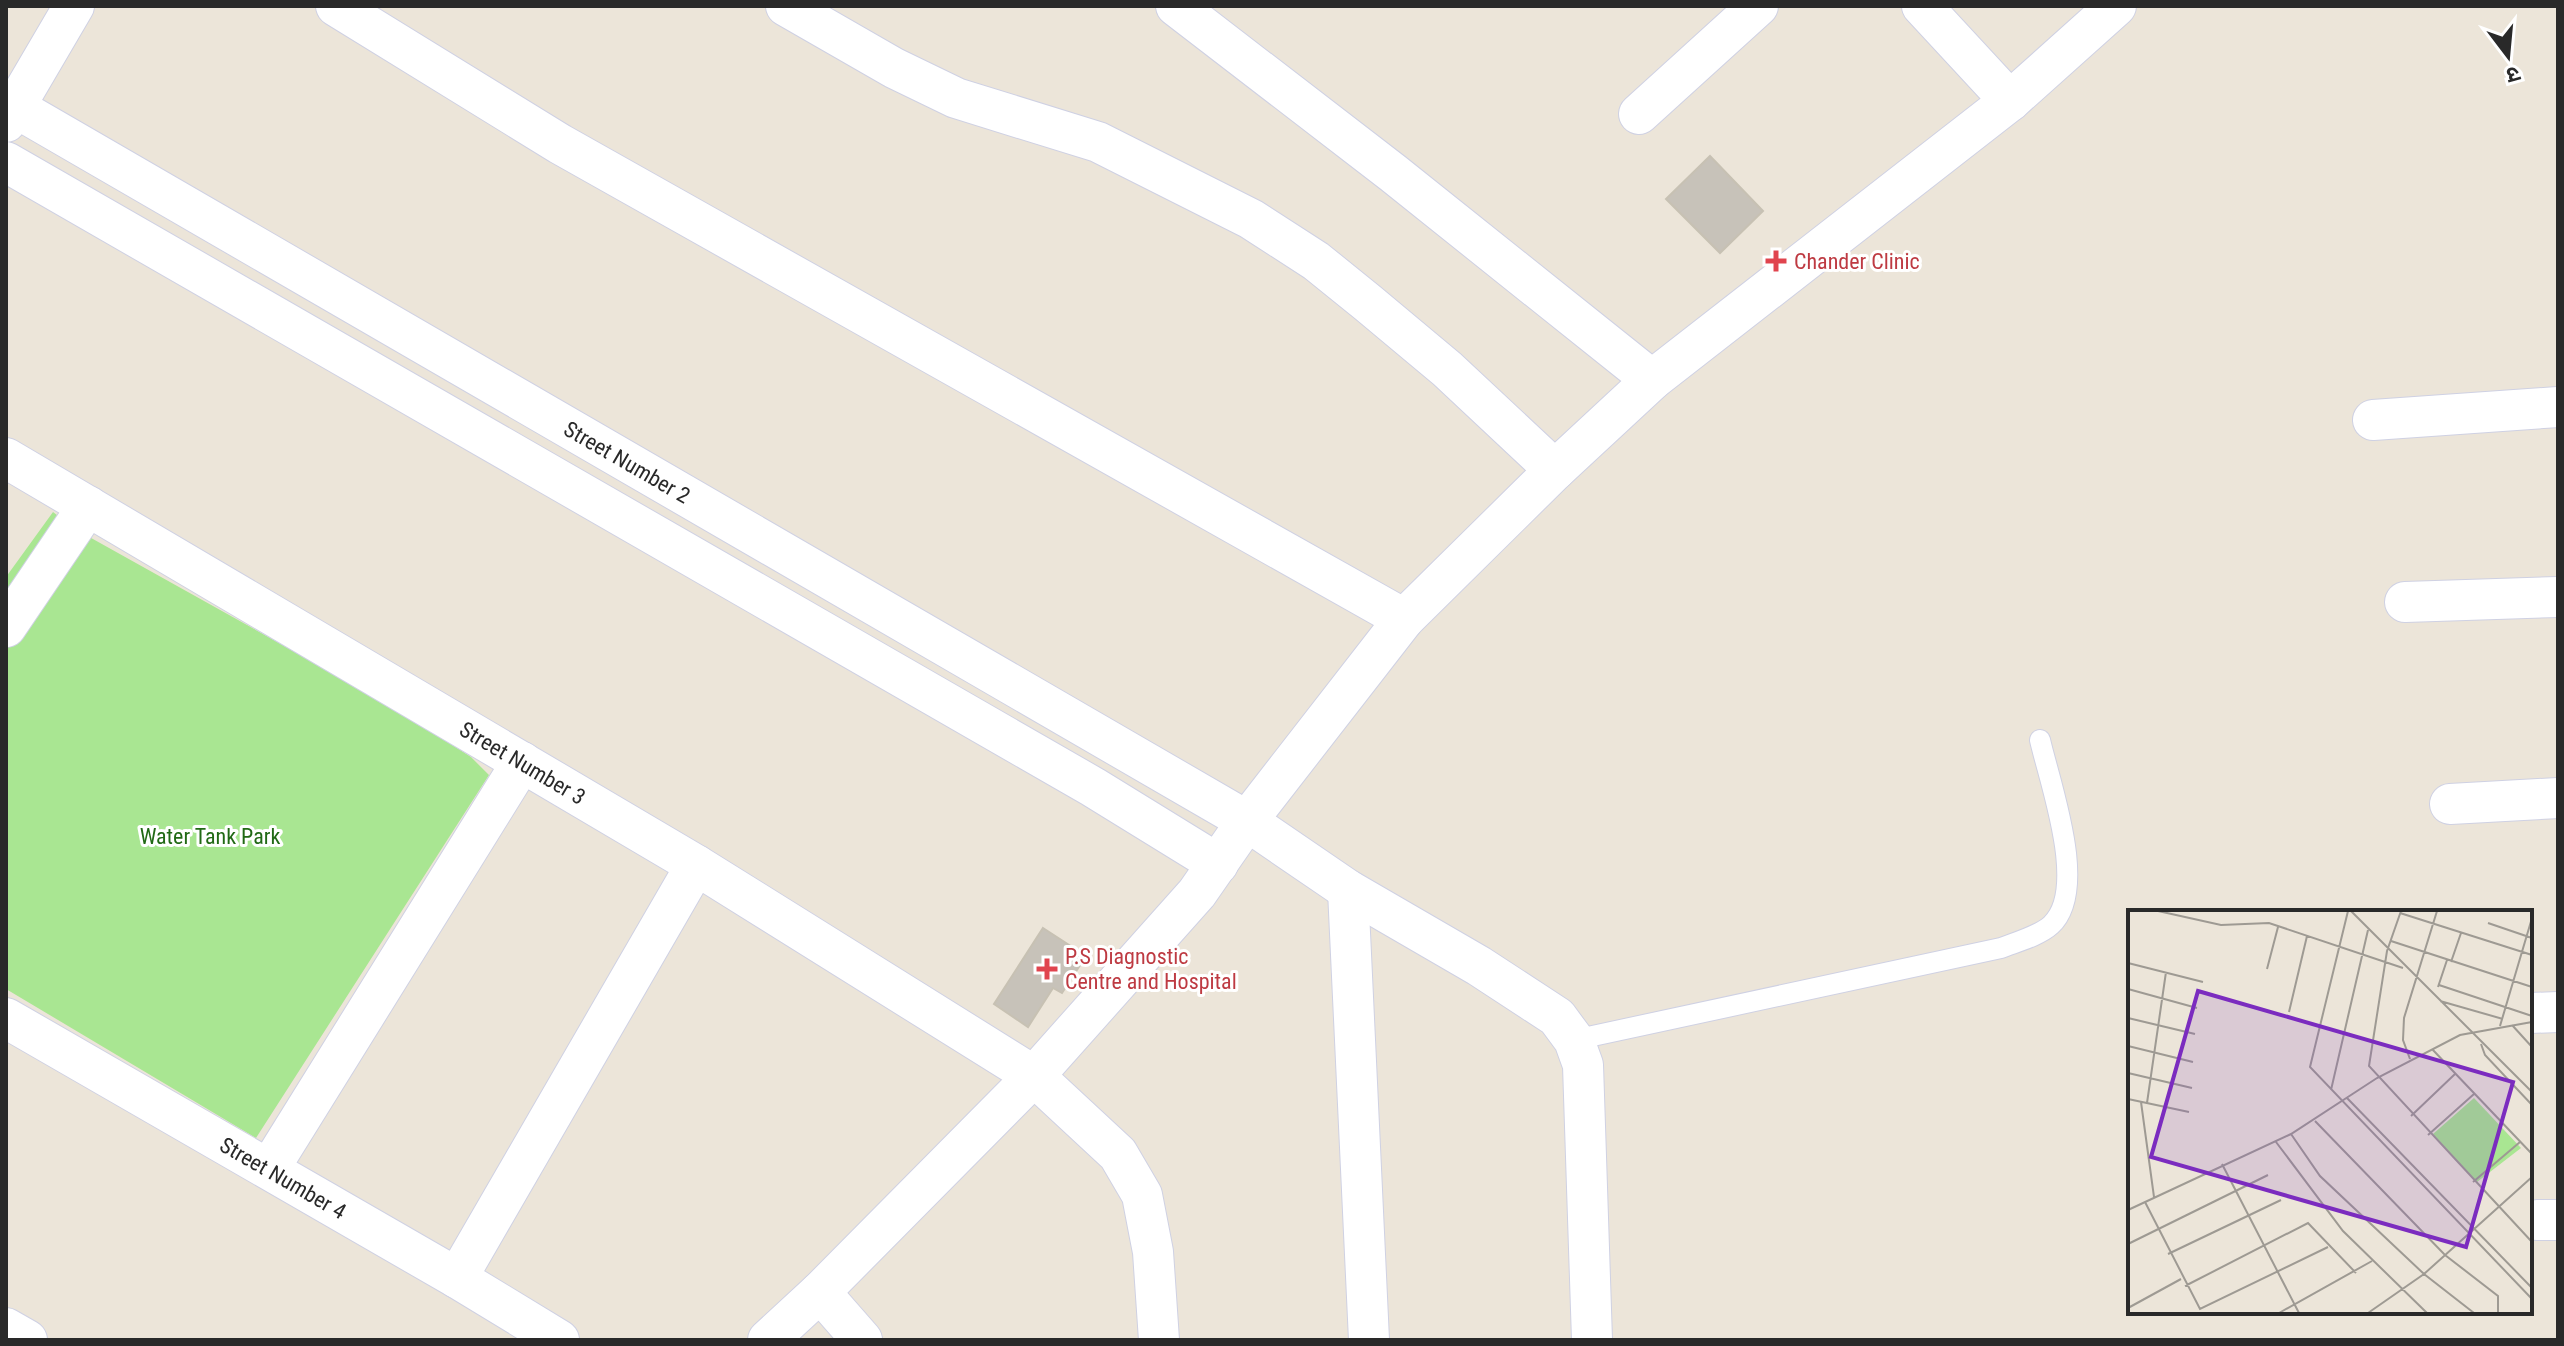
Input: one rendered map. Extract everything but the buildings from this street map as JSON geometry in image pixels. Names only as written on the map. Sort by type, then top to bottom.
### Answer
[{"type":"street","points":[[9,110],[74,6]]},
{"type":"street","points":[[336,6],[560,144],[1404,619]]},
{"type":"street","points":[[786,6],[894,68],[956,98],[1098,142],[1251,219],[1316,261],[1368,303],[1447,369],[1555,470]]},
{"type":"street","points":[[1176,6],[1393,173],[1652,380]]},
{"type":"street","points":[[1639,114],[1758,6]]},
{"type":"street","points":[[1922,6],[2010,101]]},
{"type":"street","points":[[768,1340],[820,1292],[1034,1076],[1197,893],[1247,821],[1404,619],[1555,470],[1652,380],[2010,101],[2116,6]]},
{"type":"street","name":"Street Number 2","points":[[9,110],[1247,821],[1348,890],[1479,966],[1557,1017],[1574,1040]]},
{"type":"street","points":[[6,162],[1093,787],[1218,864]]},
{"type":"street","points":[[2373,420],[2558,407]]},
{"type":"street","name":"Street Number 3","points":[[6,458],[696,865],[1034,1076],[1118,1154],[1142,1195],[1153,1252],[1159,1340]]},
{"type":"street","points":[[6,627],[88,506]]},
{"type":"street","points":[[2405,602],[2558,597]]},
{"type":"street","points":[[269,1169],[522,762]]},
{"type":"street","points":[[2450,804],[2558,798]]},
{"type":"street","points":[[457,1278],[696,865]]},
{"type":"street","points":[[1348,890],[1369,1340]]},
{"type":"street","points":[[2532,1013],[2558,1012]]},
{"type":"street","name":"Street Number 4","points":[[6,1018],[559,1340]]},
{"type":"street","points":[[1574,1040],[1583,1065],[1592,1340]]},
{"type":"street","points":[[820,1292],[862,1340]]},
{"type":"street","points":[[6,1328],[27,1340]]},
{"type":"lane","points":[[1574,1040],[2001,948],[2052,925],[2066,899],[2068,854],[2040,740]]},
{"type":"green space","name":"Water Tank Park","points":[[53,512],[75,529],[392,706],[471,757],[489,775],[256,1138],[6,989],[6,577]]},
{"type":"place","name":"Chander Clinic","points":[[1776,261]]},
{"type":"place","name":"P.S Diagnostic Centre and Hospital","points":[[1047,969]]}]
